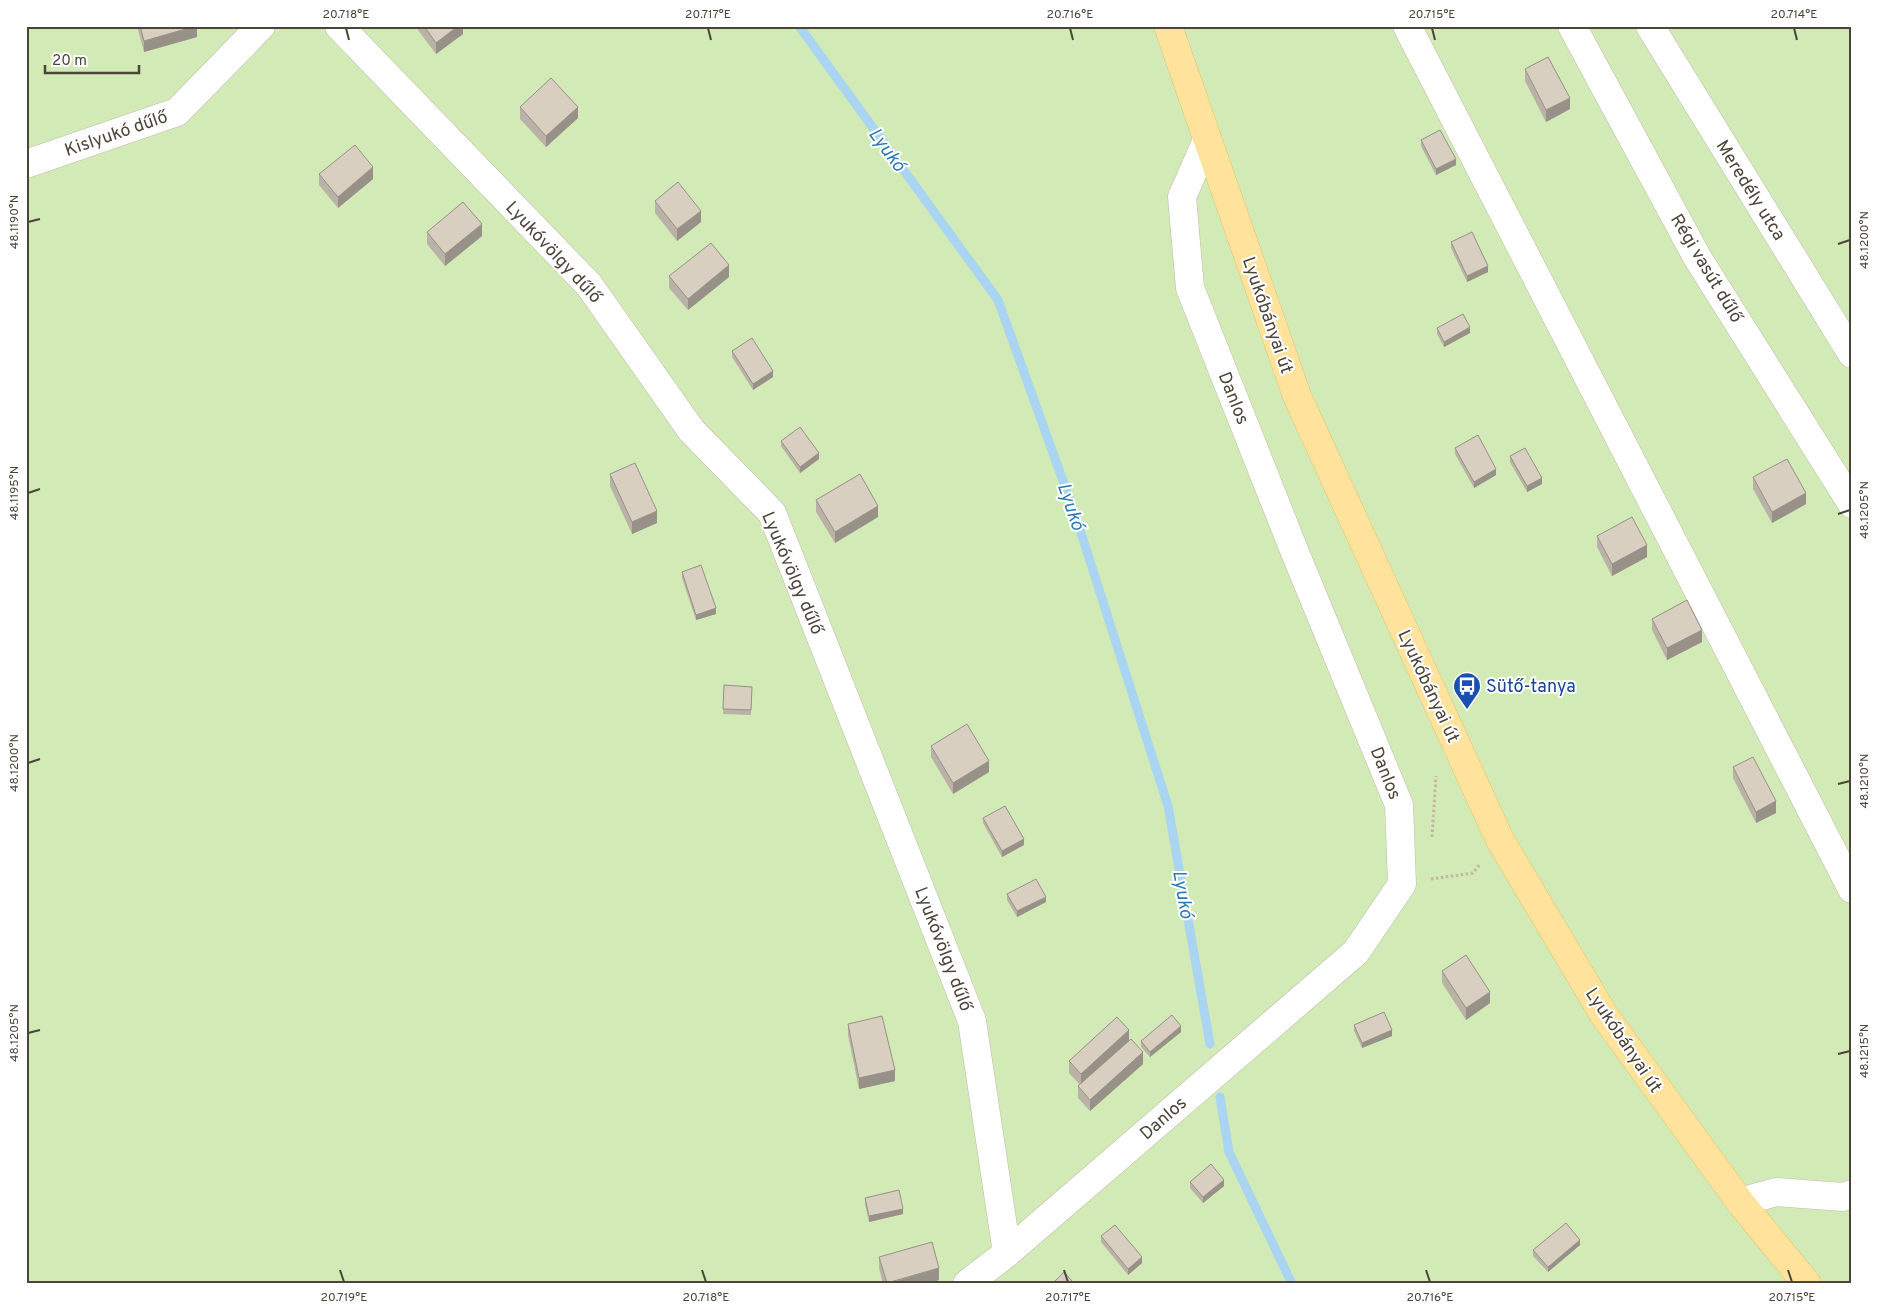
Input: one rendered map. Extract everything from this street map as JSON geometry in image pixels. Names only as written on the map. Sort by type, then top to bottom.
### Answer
[{"type":"main road","name":"Lyukóbányai út","points":[[1168,26],[1297,396],[1500,840],[1604,1015],[1740,1202],[1807,1284]]},
{"type":"street","name":"Kislyukó dűlő","points":[[26,164],[177,112],[261,26]]},
{"type":"street","name":"Lyukóvölgy dűlő","points":[[339,26],[589,285],[691,430],[772,513],[972,1021],[1007,1253]]},
{"type":"street","points":[[1407,26],[1852,889]]},
{"type":"street","name":"Régi vasút dűlő","points":[[1572,26],[1698,256],[1852,504]]},
{"type":"street","name":"Meredély utca","points":[[1650,26],[1852,354]]},
{"type":"street","name":"Danlos","points":[[967,1284],[1007,1253],[1356,952],[1402,884],[1399,805],[1296,555],[1190,288],[1182,197],[1207,140]]},
{"type":"street","points":[[1740,1202],[1776,1192],[1849,1199]]},
{"type":"path","points":[[1432,847],[1438,760],[1453,738]]},
{"type":"path","points":[[1402,884],[1473,873],[1500,840]]},
{"type":"green space","points":[[26,26],[1852,26],[1852,1284],[26,1284]]},
{"type":"building","points":[[140,26],[196,26],[144,41]]},
{"type":"building","points":[[424,26],[458,26],[436,43]]},
{"type":"building","points":[[1548,57],[1570,98],[1546,110],[1525,69]]},
{"type":"building","points":[[551,78],[578,107],[546,136],[520,107]]},
{"type":"building","points":[[1440,130],[1456,159],[1436,169],[1421,140]]},
{"type":"building","points":[[355,145],[373,167],[338,197],[319,174]]},
{"type":"building","points":[[678,182],[701,211],[677,229],[655,201]]},
{"type":"building","points":[[463,202],[482,224],[445,254],[427,232]]},
{"type":"building","points":[[1472,232],[1488,266],[1467,276],[1451,242]]},
{"type":"building","points":[[711,243],[729,265],[688,299],[669,276]]},
{"type":"building","points":[[1463,314],[1470,327],[1444,342],[1437,328]]},
{"type":"building","points":[[752,338],[773,371],[753,384],[732,351]]},
{"type":"building","points":[[800,427],[819,453],[800,467],[781,441]]},
{"type":"building","points":[[1478,435],[1496,469],[1474,482],[1455,448]]},
{"type":"building","points":[[1525,448],[1542,478],[1527,486],[1510,456]]},
{"type":"building","points":[[1787,459],[1806,493],[1772,512],[1753,477]]},
{"type":"building","points":[[635,463],[657,511],[632,522],[610,474]]},
{"type":"building","points":[[860,474],[878,506],[835,532],[816,500]]},
{"type":"building","points":[[1632,517],[1647,545],[1612,564],[1597,536]]},
{"type":"building","points":[[701,565],[716,608],[696,615],[682,572]]},
{"type":"building","points":[[1687,600],[1702,630],[1667,648],[1652,619]]},
{"type":"building","points":[[724,685],[752,687],[751,710],[723,709]]},
{"type":"building","points":[[967,724],[989,761],[953,783],[931,746]]},
{"type":"building","points":[[1753,757],[1776,801],[1756,812],[1733,767]]},
{"type":"building","points":[[1005,806],[1024,839],[1002,851],[983,818]]},
{"type":"building","points":[[1036,879],[1046,897],[1017,911],[1007,894]]},
{"type":"building","points":[[1466,955],[1490,992],[1466,1008],[1442,971]]},
{"type":"building","points":[[1384,1012],[1392,1030],[1362,1043],[1354,1025]]},
{"type":"building","points":[[1172,1015],[1181,1026],[1150,1052],[1141,1041]]},
{"type":"building","points":[[882,1016],[895,1070],[859,1078],[848,1024]]},
{"type":"building","points":[[1117,1017],[1129,1030],[1081,1074],[1069,1061]]},
{"type":"building","points":[[1131,1039],[1143,1052],[1090,1100],[1078,1086]]},
{"type":"building","points":[[1211,1164],[1224,1180],[1203,1197],[1190,1182]]},
{"type":"building","points":[[899,1190],[903,1209],[869,1216],[865,1198]]},
{"type":"building","points":[[1566,1223],[1580,1240],[1548,1267],[1533,1250]]},
{"type":"building","points":[[1115,1225],[1142,1257],[1128,1269],[1101,1236]]},
{"type":"building","points":[[932,1242],[939,1268],[887,1283],[879,1257]]},
{"type":"building","points":[[1064,1272],[1072,1281],[1069,1284],[1052,1284]]},
{"type":"waterway","name":"Lyukó","points":[[799,26],[998,300],[1076,517],[1168,806],[1210,1044]]},
{"type":"waterway","name":"Lyukó","points":[[1220,1097],[1229,1152],[1292,1284]]},
{"type":"place","name":"Sütő-tanya","points":[[1467,710]]}]
